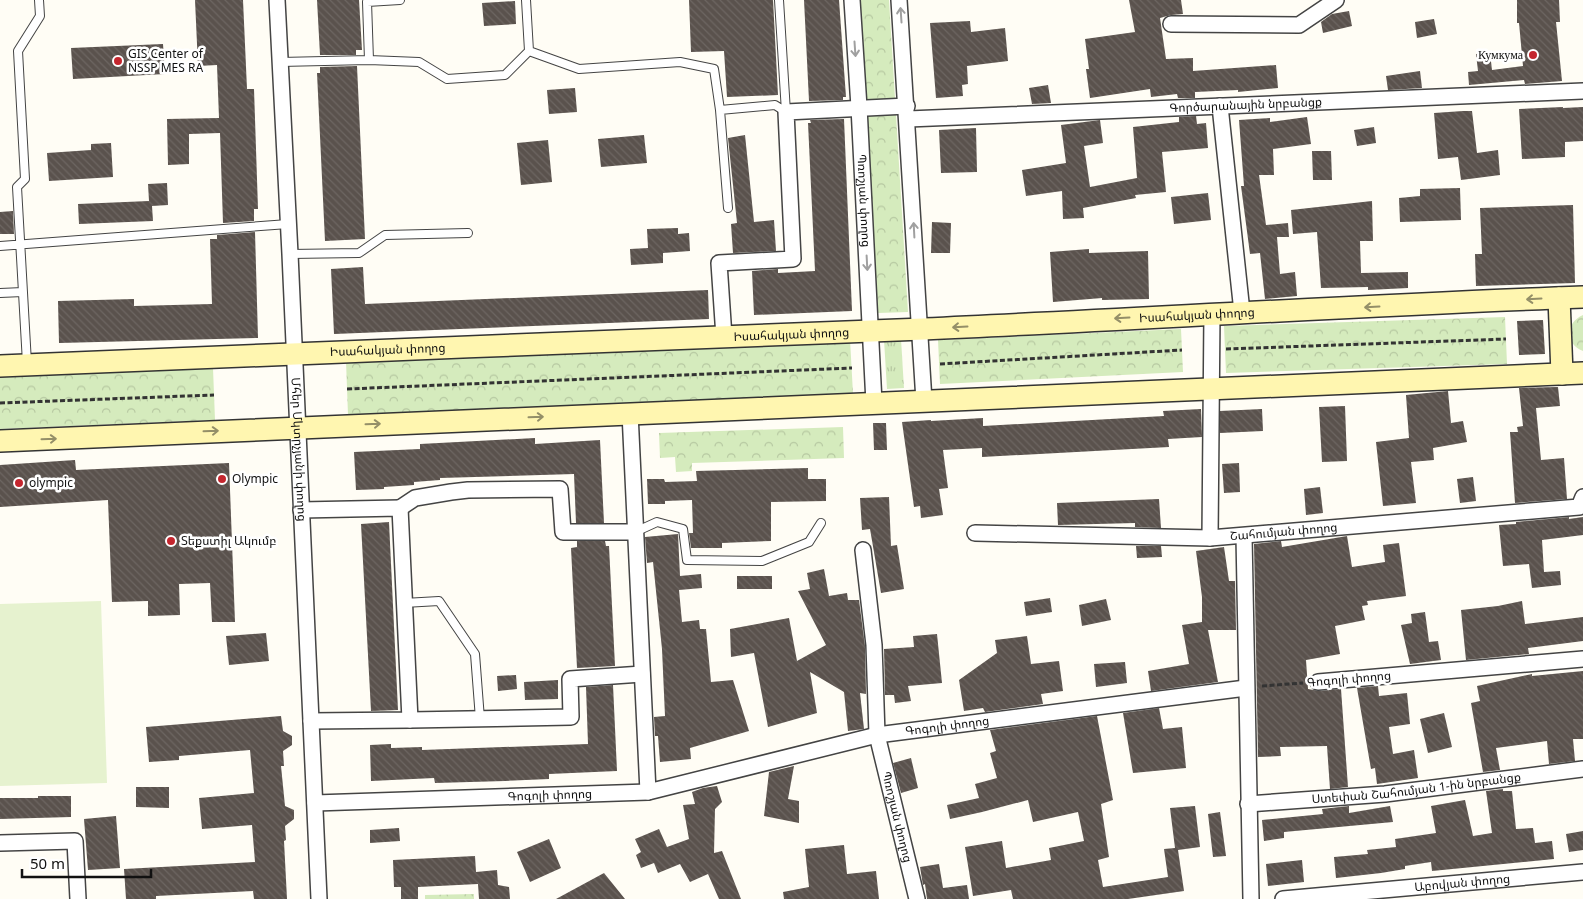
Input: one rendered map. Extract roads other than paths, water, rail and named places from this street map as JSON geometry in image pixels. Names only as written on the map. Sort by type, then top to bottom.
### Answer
[{"type":"street","name":"Մհեր Մկտրչյանի փողոց","points":[[276,0],[290,254],[319,899]]},
{"type":"street","name":"Պռոշյան փողոց","points":[[852,0],[860,107],[874,403]]},
{"type":"street","points":[[900,0],[924,401]]},
{"type":"street","points":[[1171,24],[1300,24],[1336,0]]},
{"type":"street","name":"Գործարանային նրբանցք","points":[[786,112],[860,107],[907,112],[1220,106],[1583,91]]},
{"type":"street","points":[[1220,106],[1242,312]]},
{"type":"street","points":[[724,337],[719,263],[793,259],[786,112]]},
{"type":"street","name":"Իսահակյան փողոց","points":[[0,366],[450,346],[920,329],[1583,297]]},
{"type":"street","points":[[1559,298],[1562,374]]},
{"type":"street","points":[[1210,538],[1212,314]]},
{"type":"street","points":[[0,441],[1583,373]]},
{"type":"street","points":[[630,413],[648,792]]},
{"type":"street","points":[[301,510],[400,508],[415,498],[451,492],[560,488],[563,532],[635,532]]},
{"type":"street","name":"Շահումյան փողոց","points":[[975,532],[1210,538],[1244,536],[1579,507],[1583,496]]},
{"type":"street","points":[[400,508],[410,720]]},
{"type":"street","points":[[1244,536],[1251,899]]},
{"type":"street","name":"Պռոշյան փողոց","points":[[863,550],[874,645],[877,735],[917,899]]},
{"type":"street","name":"Գոգոլի փողոց","points":[[1318,682],[1583,659]]},
{"type":"street","points":[[311,721],[571,717],[570,679],[642,674]]},
{"type":"street","name":"Գոգոլի փողոց","points":[[315,803],[648,792],[877,735],[1246,688]]},
{"type":"street","name":"Ստեփան Շահումյան 1-ին նրբանցք","points":[[1248,804],[1386,794],[1583,769]]},
{"type":"street","points":[[0,843],[75,840],[78,899]]},
{"type":"street","name":"Աբովյան փողոց","points":[[1283,899],[1366,895],[1583,872]]},
{"type":"lane","points":[[27,365],[17,187],[25,179],[18,51],[40,16],[39,0]]},
{"type":"lane","points":[[369,60],[367,2],[400,0]]},
{"type":"lane","points":[[280,62],[369,60],[419,62],[447,79],[505,75],[529,51],[526,0]]},
{"type":"lane","points":[[779,0],[786,112]]},
{"type":"lane","points":[[529,51],[578,69],[680,62],[714,69],[720,110],[728,208]]},
{"type":"lane","points":[[720,110],[775,105],[786,112]]},
{"type":"lane","points":[[0,246],[288,224]]},
{"type":"lane","points":[[290,254],[358,253],[385,235],[468,233]]},
{"type":"lane","points":[[0,293],[22,292]]},
{"type":"lane","points":[[635,532],[657,522],[683,529],[687,560],[762,561],[809,542],[821,523]]},
{"type":"lane","points":[[404,603],[439,601],[475,654],[480,719]]},
{"type":"place","name":"Кумкума","points":[[1533,55]]},
{"type":"place","name":"GIS Center of NSSP MES RA","points":[[118,61]]},
{"type":"place","name":"Olympic","points":[[222,479]]},
{"type":"place","name":"olympic","points":[[19,483]]},
{"type":"place","name":"Տեքստիլ Ակումբ","points":[[171,541]]}]
